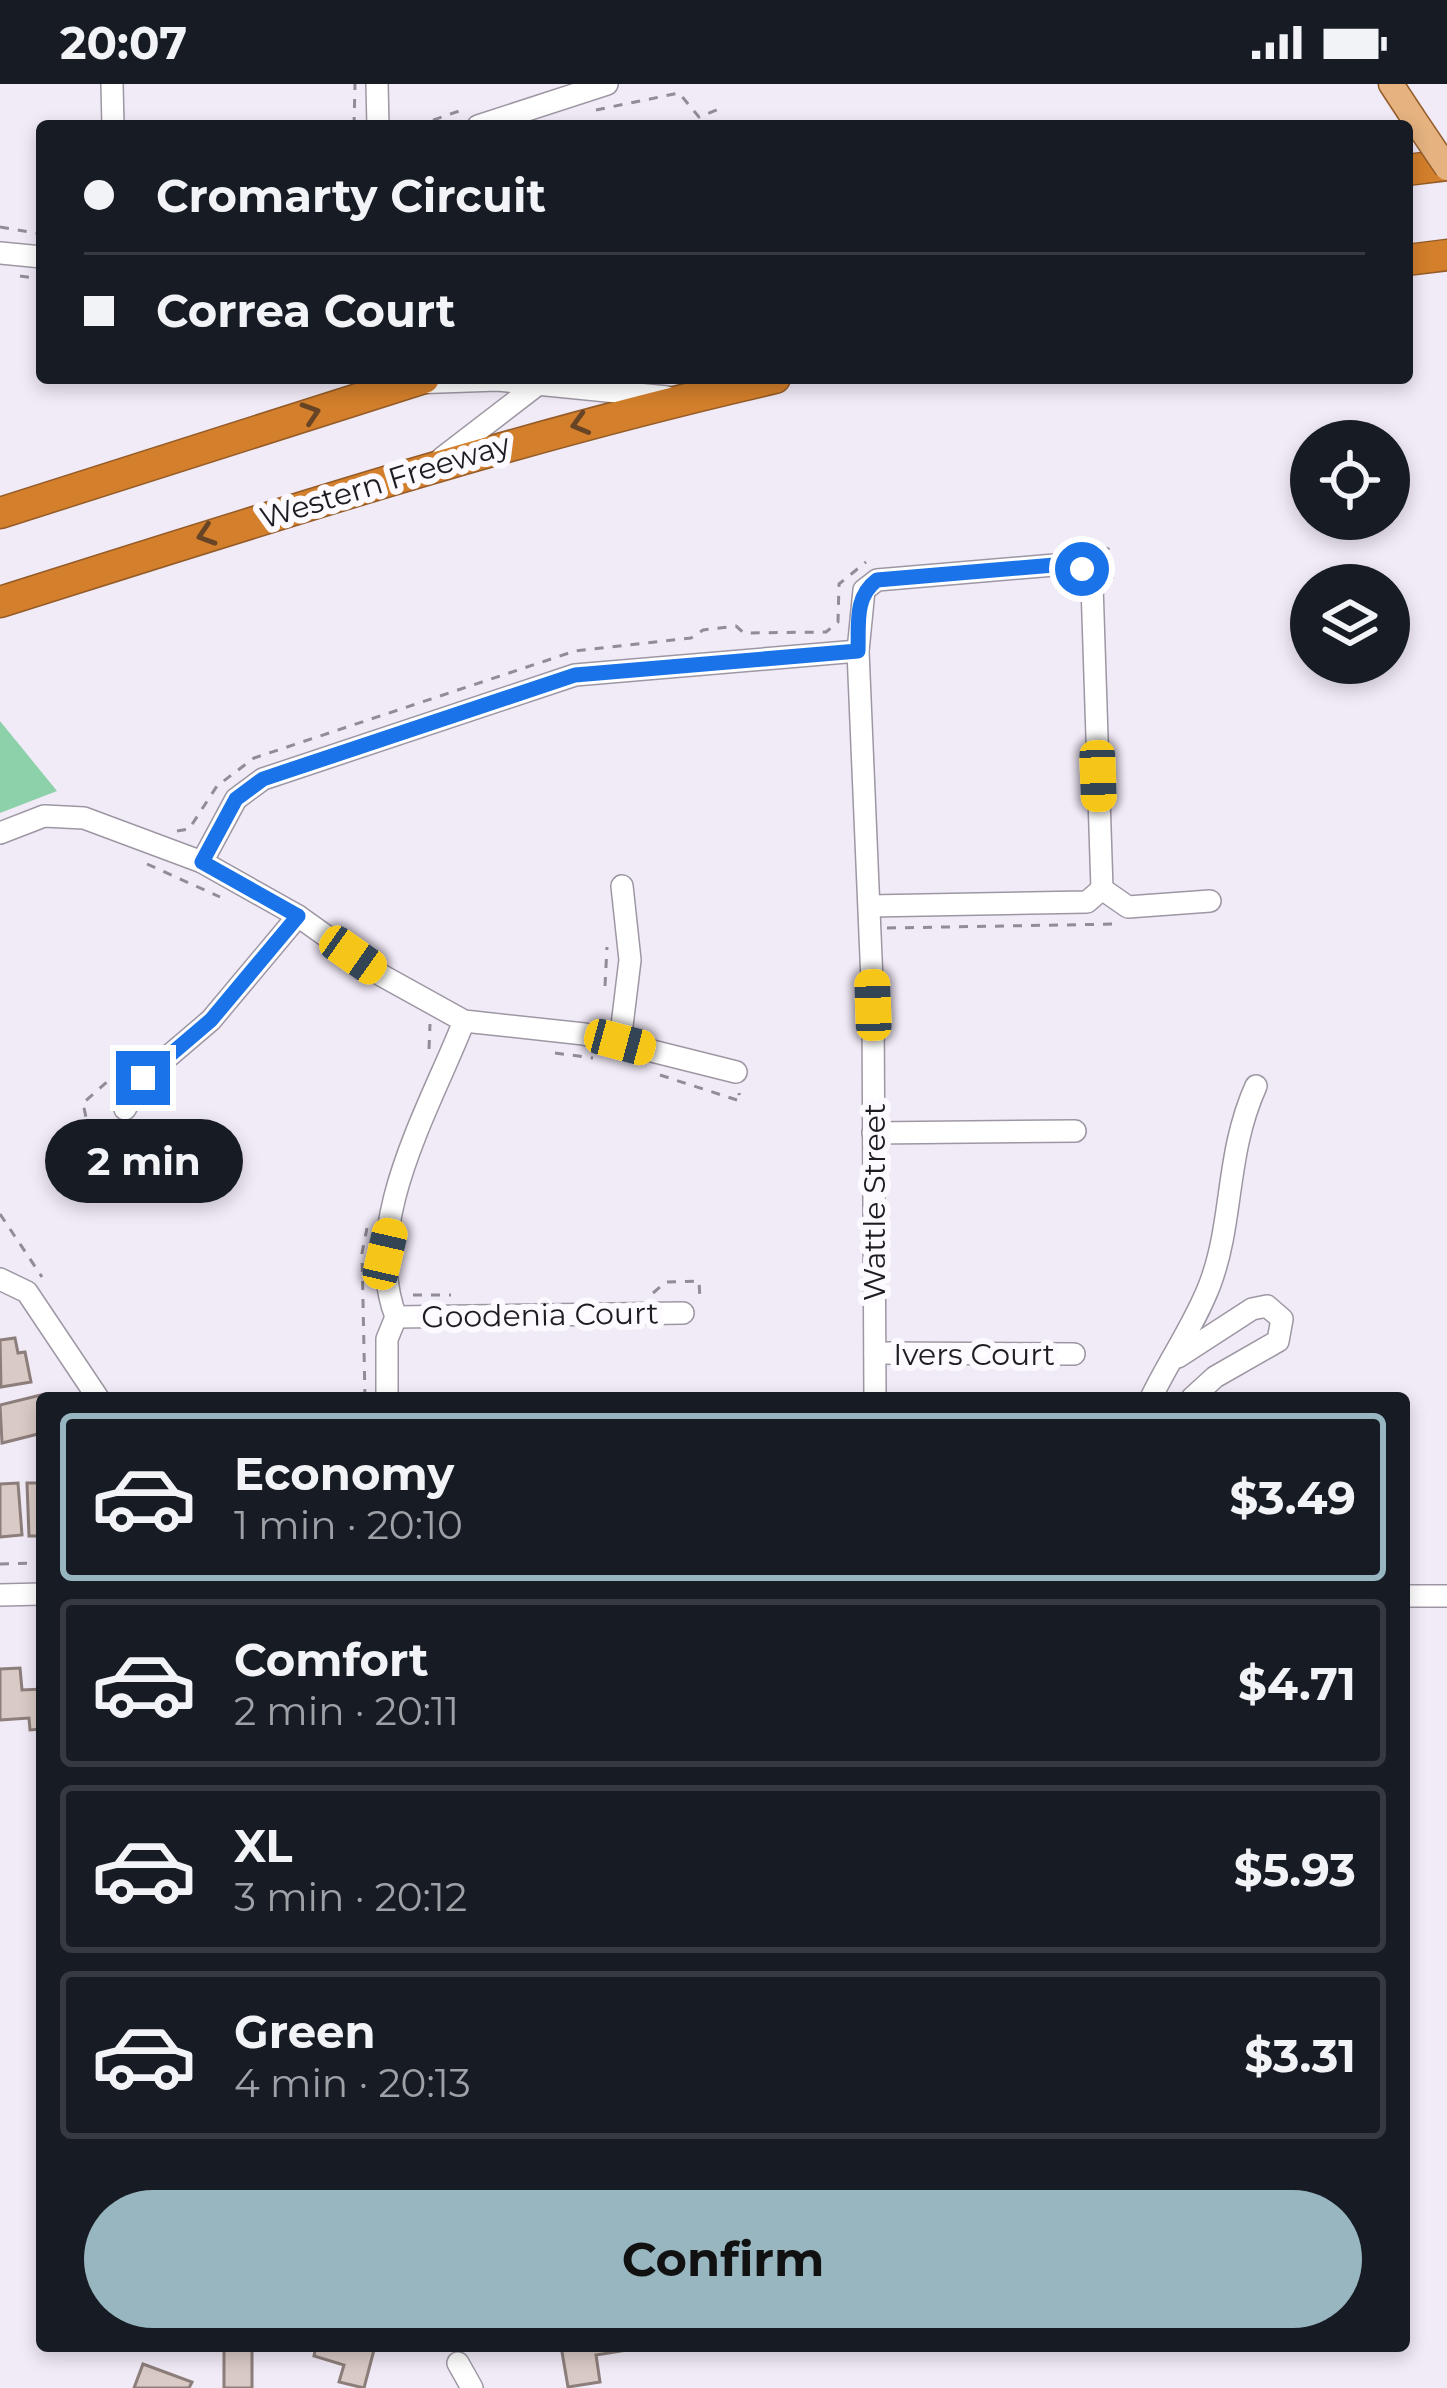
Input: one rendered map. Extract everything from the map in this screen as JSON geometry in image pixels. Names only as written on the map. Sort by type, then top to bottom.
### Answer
[{"type":"highway","points":[[1413,169],[1447,166]]},
{"type":"highway","points":[[1413,259],[1447,255]]},
{"type":"highway","points":[[0,513],[405,384]]},
{"type":"highway","name":"Western Freeway","points":[[0,602],[426,468],[749,384]]},
{"type":"main road","points":[[1391,84],[1447,166]]},
{"type":"street","points":[[112,84],[113,120]]},
{"type":"street","points":[[377,84],[378,120]]},
{"type":"street","points":[[496,120],[607,84]]},
{"type":"street","points":[[0,253],[36,256]]},
{"type":"street","points":[[426,468],[483,431],[540,384]]},
{"type":"street","points":[[560,384],[688,398]]},
{"type":"street","name":"Wattle Street","points":[[875,1392],[873,1005],[858,651],[859,606],[864,590],[877,580],[1066,564],[1082,569],[1092,585],[1102,889]]},
{"type":"street","points":[[202,862],[236,799],[263,779],[575,675],[858,651]]},
{"type":"street","points":[[0,833],[44,816],[84,818],[150,855],[202,862],[298,916],[381,975],[464,1022],[620,1042],[736,1072]]},
{"type":"street","points":[[620,1042],[630,960],[622,886]]},
{"type":"street","points":[[870,917],[1087,902],[1102,889],[1127,907],[1210,901]]},
{"type":"street","points":[[125,1109],[143,1078],[211,1020],[298,916]]},
{"type":"street","points":[[387,1392],[387,1339],[396,1317],[384,1281],[385,1254],[411,1155],[464,1022]]},
{"type":"street","points":[[1155,1392],[1177,1358],[1211,1282],[1238,1128],[1256,1086]]},
{"type":"street","points":[[873,1133],[1076,1131]]},
{"type":"street","points":[[0,1279],[27,1292],[94,1392]]},
{"type":"street","points":[[1177,1358],[1252,1309],[1268,1306],[1282,1318],[1278,1341],[1215,1377],[1199,1392]]},
{"type":"street","name":"Goodenia Court","points":[[396,1317],[683,1312]]},
{"type":"street","name":"Ivers Court","points":[[875,1353],[1074,1354]]},
{"type":"street","points":[[0,1595],[36,1594]]},
{"type":"street","points":[[1410,1596],[1447,1596]]},
{"type":"street","points":[[458,2363],[472,2388]]},
{"type":"path","points":[[354,120],[355,84]]},
{"type":"path","points":[[670,84],[671,94]]},
{"type":"path","points":[[585,112],[679,93],[698,118],[719,109]]},
{"type":"path","points":[[0,227],[36,233]]},
{"type":"path","points":[[1061,543],[1085,541],[1111,550],[1112,596]]},
{"type":"path","points":[[150,855],[163,827],[189,829],[217,786],[254,758],[574,651],[691,638],[704,630],[736,626],[744,634],[826,632],[838,622],[839,584],[872,560]]},
{"type":"path","points":[[870,917],[1128,924]]},
{"type":"path","points":[[605,988],[606,933]]},
{"type":"path","points":[[0,1564],[36,1563]]},
{"type":"green space","points":[[0,721],[57,791],[0,813]]},
{"type":"building","points":[[15,1338],[18,1353],[25,1352],[31,1382],[1,1387],[0,1340]]},
{"type":"building","points":[[36,1396],[36,1434],[2,1443],[0,1405]]},
{"type":"building","points":[[18,1483],[22,1535],[0,1537],[0,1484]]},
{"type":"building","points":[[27,1483],[36,1483],[36,1536],[29,1536]]},
{"type":"building","points":[[20,1668],[22,1690],[36,1689],[36,1730],[30,1730],[29,1718],[0,1720],[0,1669]]},
{"type":"building","points":[[224,2352],[252,2352],[252,2388],[224,2388]]},
{"type":"building","points":[[315,2352],[373,2352],[364,2388],[339,2382],[344,2365],[314,2356]]},
{"type":"building","points":[[562,2352],[615,2352],[596,2355],[600,2382],[568,2387]]},
{"type":"building","points":[[143,2364],[192,2382],[189,2388],[134,2388]]},
{"type":"route","points":[[143,1078],[211,1020],[298,916],[202,862],[236,799],[263,779],[575,675],[858,651],[859,606],[864,590],[877,580],[1066,564],[1082,569]]}]
